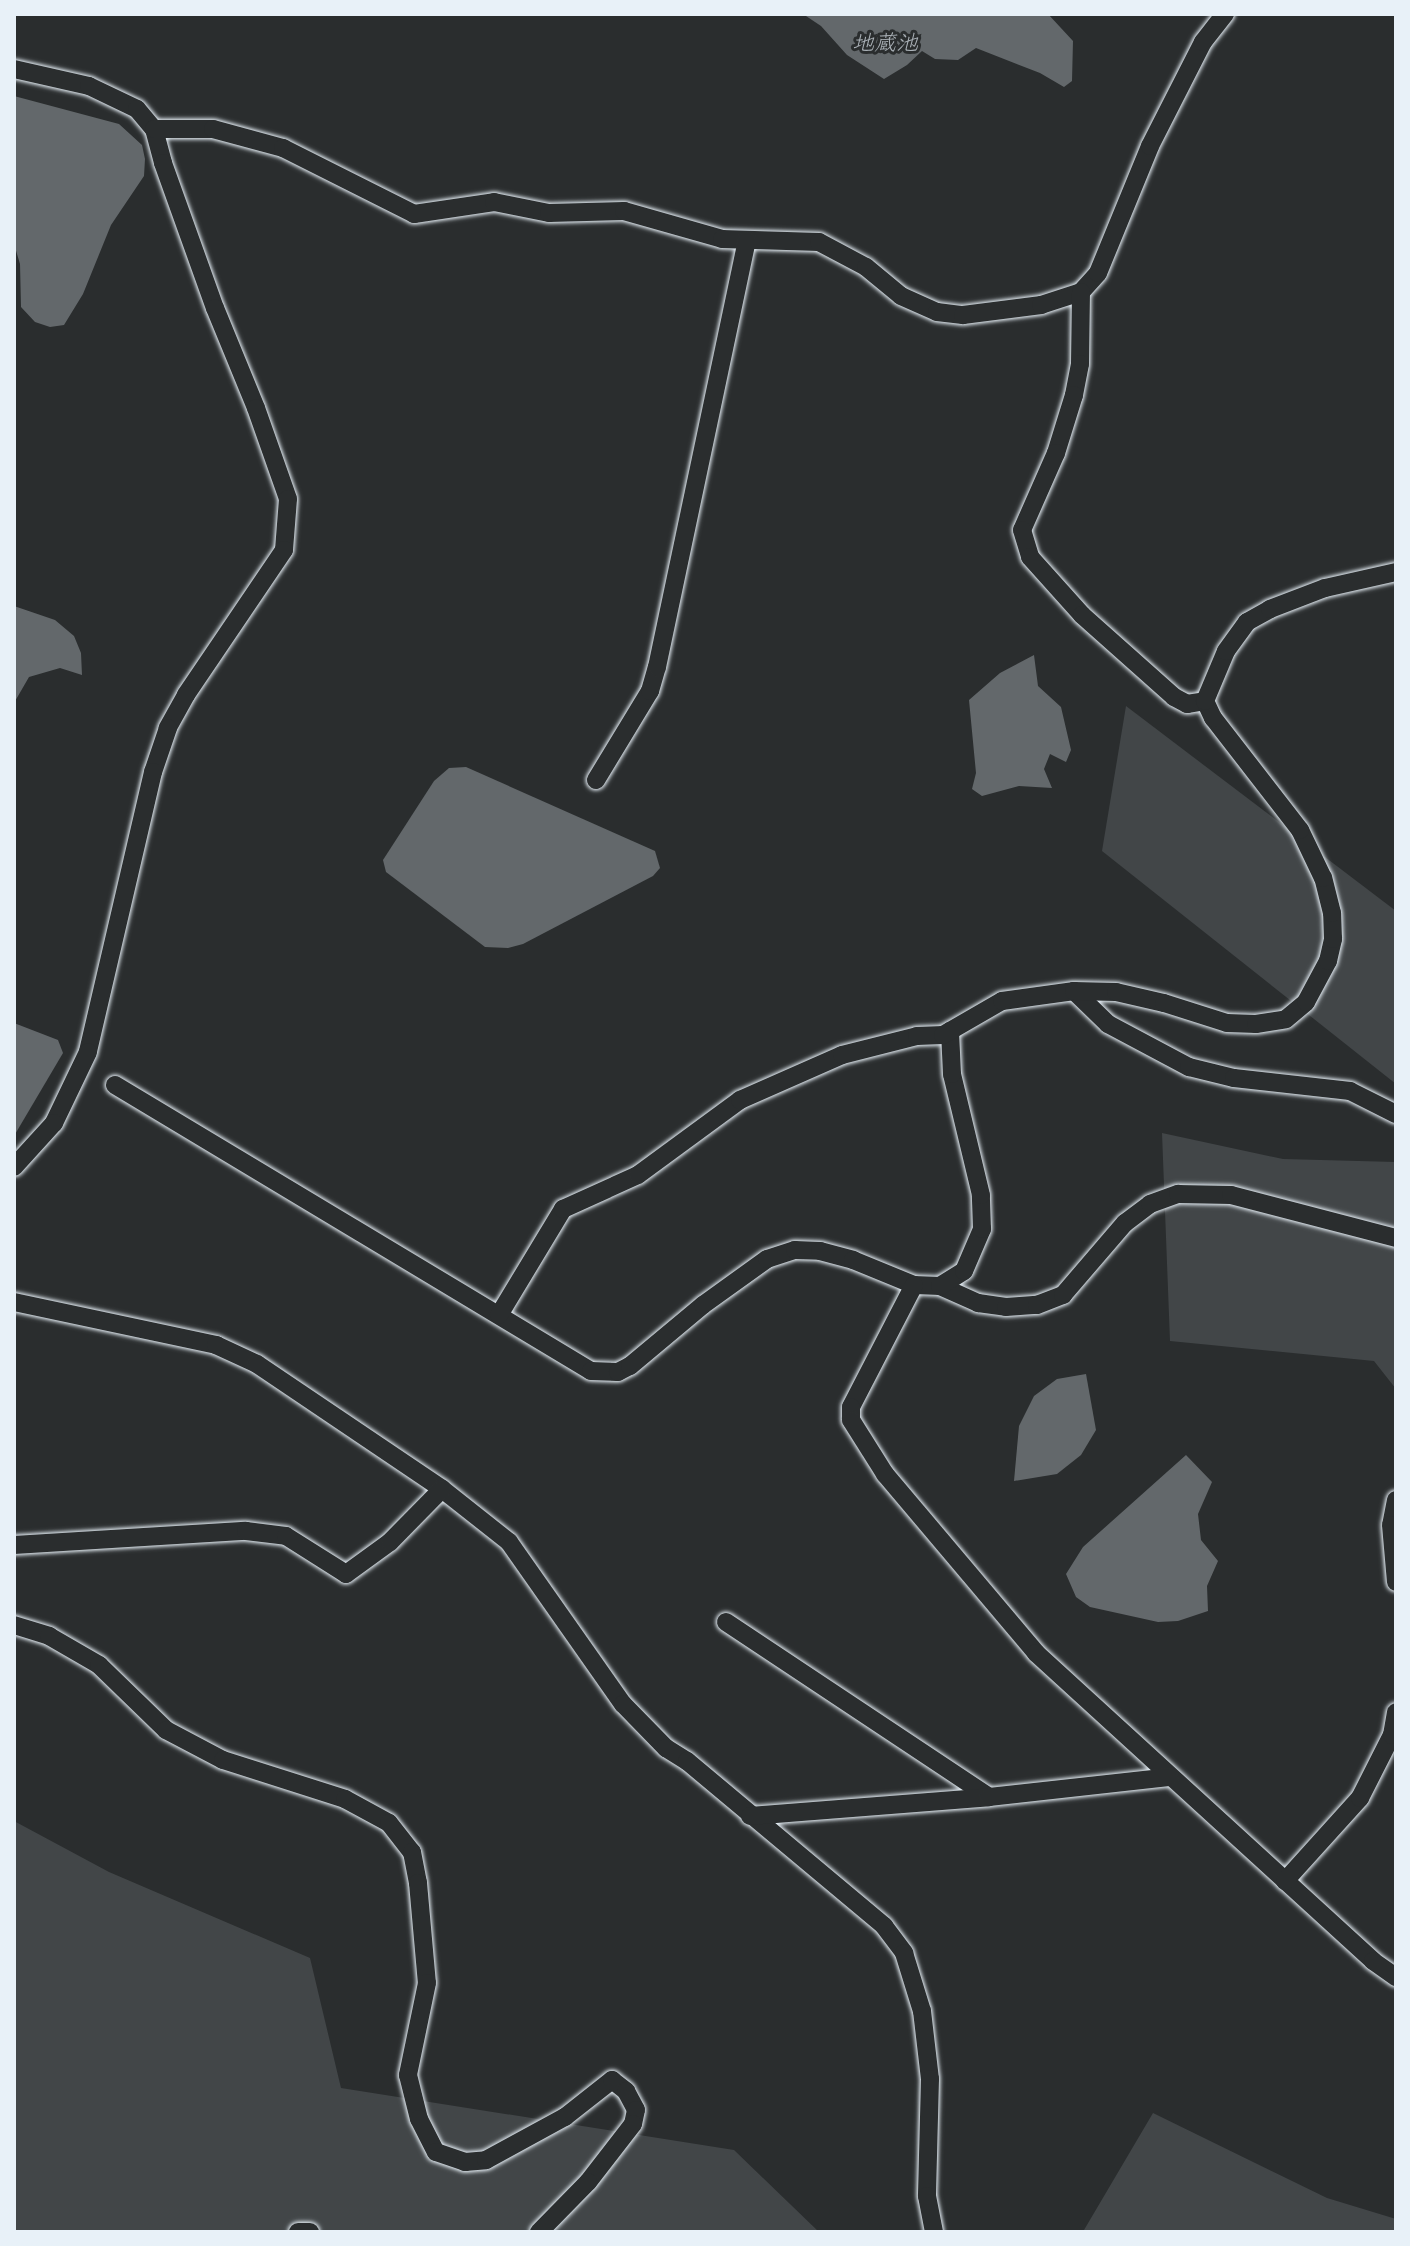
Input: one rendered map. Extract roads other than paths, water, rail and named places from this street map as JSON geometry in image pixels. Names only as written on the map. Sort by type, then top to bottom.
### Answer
[{"type":"street","points":[[154,129],[213,129],[283,148],[414,214],[494,202],[549,213],[624,211],[722,239],[819,242],[866,267],[901,296],[937,312],[963,315],[1041,305],[1081,292],[1098,273],[1150,146],[1203,42],[1225,14]]},
{"type":"street","points":[[14,69],[89,86],[137,109],[154,129],[215,308],[282,476],[288,499],[284,550],[186,695],[168,728],[153,772],[92,1040],[54,1123],[14,1167]]},
{"type":"street","points":[[596,780],[650,691],[657,667],[747,240]]},
{"type":"street","points":[[1081,292],[1080,364],[1074,395],[1056,453],[1022,530],[1030,557],[1082,615],[1174,697],[1187,704],[1205,701]]},
{"type":"street","points":[[499,1315],[563,1209],[638,1175],[740,1100],[842,1055],[917,1036],[943,1035],[1002,1001],[1074,991],[1116,992],[1227,1023],[1256,1024],[1286,1019],[1306,1002],[1328,961],[1333,939],[1332,913],[1323,878],[1300,830],[1213,718],[1205,701],[1226,651],[1247,622],[1270,609],[1325,588],[1396,572]]},
{"type":"street","points":[[1074,991],[1108,1024],[1189,1067],[1234,1078],[1350,1091],[1396,1114]]},
{"type":"street","points":[[940,1286],[964,1271],[982,1229],[981,1195],[952,1074],[950,1031]]},
{"type":"street","points":[[115,1085],[591,1371],[618,1372],[767,1259],[795,1250],[820,1251],[853,1260],[914,1285],[940,1286],[978,1303],[1006,1307],[1037,1305],[1063,1295],[1125,1223],[1150,1204],[1178,1194],[1231,1195],[1396,1238]]},
{"type":"street","points":[[914,1285],[851,1407],[851,1420],[885,1474],[1036,1653],[1373,1961],[1396,1977]]},
{"type":"street","points":[[14,1302],[216,1345],[257,1364],[442,1489],[509,1542],[623,1704],[666,1748],[687,1761],[884,1926],[904,1953],[922,2011],[930,2079],[927,2196],[934,2232]]},
{"type":"street","points":[[14,1545],[246,1531],[286,1536],[346,1574],[390,1542],[442,1489]]},
{"type":"street","points":[[1396,1500],[1391,1525],[1396,1582]]},
{"type":"street","points":[[726,1622],[989,1797]]},
{"type":"street","points":[[14,1625],[49,1636],[99,1665],[166,1730],[223,1760],[345,1799],[389,1823],[412,1852],[418,1883],[427,1983],[408,2075],[419,2119],[436,2152],[465,2162],[486,2160],[565,2117],[612,2080],[626,2091],[636,2110],[633,2124],[588,2182],[539,2232]]},
{"type":"street","points":[[1285,1881],[1360,1798],[1392,1735],[1396,1712]]},
{"type":"street","points":[[750,1816],[989,1797],[1169,1777]]},
{"type":"street","points":[[298,2232],[310,2232]]},
{"type":"water","name":"地蔵池","points":[[803,14],[1048,14],[1073,41],[1072,81],[1064,87],[1040,73],[976,48],[958,60],[935,59],[922,51],[884,79],[847,55],[821,26]]},
{"type":"water","points":[[14,96],[119,124],[142,145],[144,176],[111,225],[83,294],[64,325],[50,327],[35,322],[21,307],[20,264],[14,244]]},
{"type":"water","points":[[14,606],[55,620],[74,636],[81,653],[82,675],[60,668],[29,677],[14,703]]},
{"type":"water","points":[[1034,655],[1038,686],[1061,707],[1071,750],[1066,762],[1050,754],[1044,769],[1052,788],[1019,786],[982,796],[972,789],[976,773],[969,700],[1000,673]]},
{"type":"water","points":[[466,767],[655,851],[660,868],[653,876],[523,944],[508,948],[485,947],[386,872],[383,860],[434,781],[449,768]]},
{"type":"water","points":[[14,1023],[58,1040],[63,1053],[14,1136]]},
{"type":"water","points":[[1086,1374],[1096,1430],[1081,1455],[1057,1474],[1014,1481],[1019,1426],[1034,1396],[1057,1379]]},
{"type":"water","points":[[1186,1455],[1212,1482],[1198,1514],[1201,1540],[1218,1561],[1207,1586],[1208,1611],[1178,1621],[1158,1622],[1090,1607],[1076,1597],[1066,1574],[1083,1547]]}]
